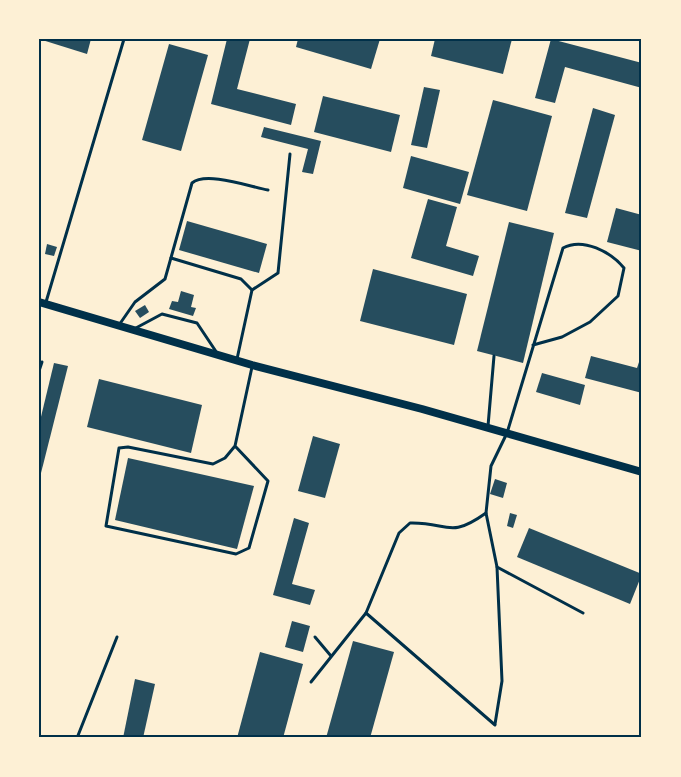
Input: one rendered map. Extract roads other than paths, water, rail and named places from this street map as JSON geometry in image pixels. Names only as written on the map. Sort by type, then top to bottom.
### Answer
[{"type":"street","points":[[42,303],[252,365],[507,433],[642,472]]},
{"type":"lane","points":[[42,303],[124,39]]},
{"type":"lane","points":[[237,360],[252,290],[278,273],[290,154]]},
{"type":"lane","points":[[118,326],[135,302],[165,279],[190,187],[196,180],[220,180],[268,190]]},
{"type":"lane","points":[[366,613],[495,725],[502,681],[497,567],[486,513],[491,466],[507,433],[563,248],[577,243],[613,255],[624,267],[618,296],[590,322],[562,337],[534,345]]},
{"type":"lane","points":[[171,258],[241,279],[252,290]]},
{"type":"lane","points":[[132,330],[162,314],[197,323],[218,355]]},
{"type":"lane","points":[[488,428],[494,356]]},
{"type":"lane","points":[[39,371],[42,362]]},
{"type":"lane","points":[[235,446],[268,481],[249,548],[242,553],[236,554],[106,526],[118,451],[121,446],[213,464],[225,458],[235,446],[252,365]]},
{"type":"lane","points":[[311,682],[366,613],[399,533],[410,523],[428,522],[452,530],[467,526],[486,513]]},
{"type":"lane","points":[[497,567],[583,613]]},
{"type":"lane","points":[[77,738],[117,637]]},
{"type":"lane","points":[[315,637],[332,656]]}]
